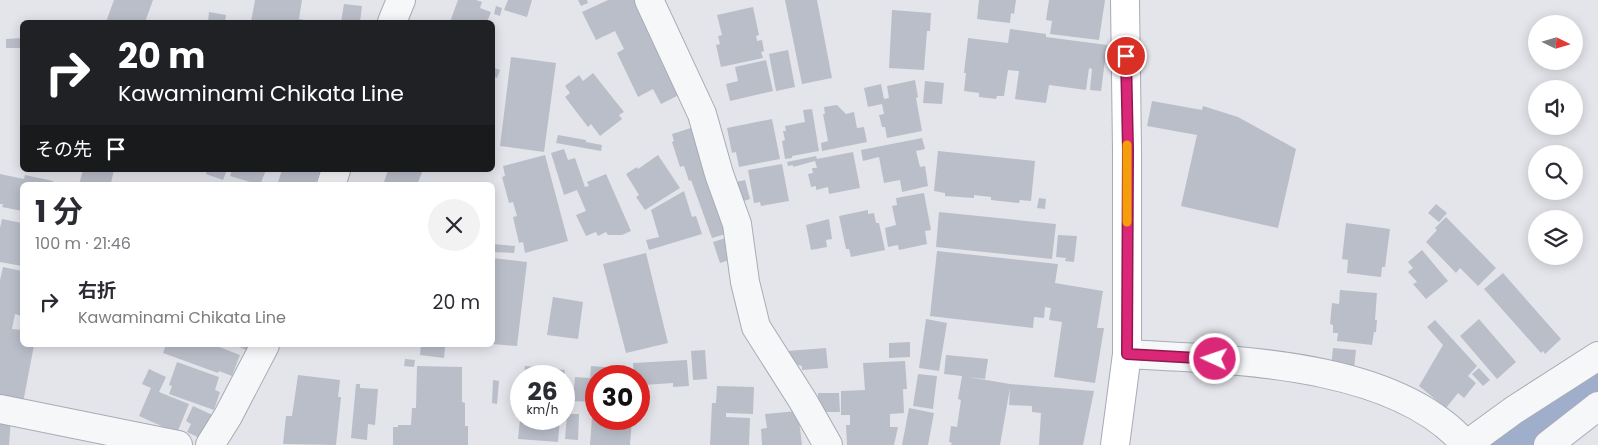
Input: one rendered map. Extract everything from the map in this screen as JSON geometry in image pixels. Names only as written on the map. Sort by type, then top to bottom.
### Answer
[{"type":"main road","points":[[1115,445],[1127,354],[1128,150],[1125,0]]},
{"type":"street","points":[[393,20],[401,0]]},
{"type":"street","points":[[649,0],[702,114],[719,174],[737,224],[745,282],[756,326],[828,445]]},
{"type":"street","points":[[210,445],[228,416],[264,347]]},
{"type":"street","points":[[1127,354],[1250,361],[1347,379],[1398,396],[1436,417],[1454,431],[1466,445],[1514,410],[1598,356]]},
{"type":"street","points":[[1548,445],[1598,406]]},
{"type":"street","points":[[0,409],[178,445]]},
{"type":"building","points":[[114,0],[153,0],[146,20],[107,20]]},
{"type":"building","points":[[255,0],[302,0],[299,19],[304,20],[251,20]]},
{"type":"building","points":[[458,0],[482,2],[480,8],[491,12],[488,20],[451,20]]},
{"type":"building","points":[[508,0],[532,0],[527,17],[504,10]]},
{"type":"building","points":[[578,0],[587,0],[588,3],[581,6]]},
{"type":"building","points":[[608,0],[634,0],[683,93],[661,104],[653,89],[638,97],[617,53],[624,49],[615,31],[596,40],[582,12]]},
{"type":"building","points":[[785,0],[817,0],[832,78],[802,84]]},
{"type":"building","points":[[979,0],[1016,0],[1014,14],[1011,13],[1010,23],[977,19]]},
{"type":"building","points":[[1049,0],[1105,0],[1099,40],[1050,34],[1052,21],[1046,20]]},
{"type":"building","points":[[344,4],[362,6],[360,20],[341,20]]},
{"type":"building","points":[[496,6],[502,8],[500,16],[494,14]]},
{"type":"building","points":[[753,7],[759,35],[756,36],[757,41],[762,40],[764,51],[761,52],[763,58],[721,67],[716,45],[720,44],[718,36],[722,35],[717,15]]},
{"type":"building","points":[[892,10],[931,13],[930,31],[927,31],[924,70],[889,68]]},
{"type":"building","points":[[209,12],[226,15],[225,20],[208,20]]},
{"type":"building","points":[[1010,29],[1046,34],[1046,37],[1107,45],[1101,91],[1090,90],[1092,69],[1089,68],[1086,90],[1049,85],[1046,103],[1015,99],[1019,71],[1008,70],[1004,96],[997,96],[996,99],[979,97],[979,93],[964,91],[968,38],[1008,43]]},
{"type":"building","points":[[20,38],[20,48],[6,48],[6,39]]},
{"type":"building","points":[[788,50],[795,87],[776,91],[769,54]]},
{"type":"building","points":[[511,57],[556,63],[544,152],[500,146]]},
{"type":"building","points":[[766,60],[773,91],[730,101],[726,84],[738,81],[735,67]]},
{"type":"building","points":[[495,68],[500,70],[497,78],[495,77]]},
{"type":"building","points":[[593,73],[624,112],[619,115],[622,119],[600,136],[591,124],[588,127],[565,97],[570,93],[565,86],[579,75],[583,81]]},
{"type":"building","points":[[915,80],[922,131],[887,138],[885,127],[882,127],[879,115],[884,114],[882,104],[868,107],[864,88],[881,84],[884,99],[889,98],[887,86]]},
{"type":"building","points":[[925,81],[944,83],[942,104],[923,103]]},
{"type":"building","points":[[1152,101],[1202,110],[1203,106],[1238,117],[1296,149],[1278,228],[1181,206],[1197,135],[1147,126]]},
{"type":"building","points":[[837,105],[846,114],[854,112],[857,128],[864,127],[867,142],[822,151],[821,143],[828,141],[823,114],[825,114],[824,107]]},
{"type":"building","points":[[812,109],[819,151],[785,159],[782,141],[785,140],[783,131],[786,131],[785,126],[805,122],[803,110]]},
{"type":"building","points":[[772,119],[780,159],[739,167],[736,152],[732,153],[727,128]]},
{"type":"building","points":[[694,127],[729,233],[712,238],[691,180],[689,181],[684,166],[680,167],[672,142],[674,141],[672,134]]},
{"type":"building","points":[[558,135],[602,145],[601,151],[556,143]]},
{"type":"building","points":[[922,138],[925,149],[916,151],[920,167],[925,166],[928,186],[902,192],[900,180],[884,183],[879,157],[863,161],[861,150]]},
{"type":"building","points":[[564,149],[568,160],[575,158],[585,187],[589,186],[587,182],[606,174],[631,231],[622,235],[608,235],[606,232],[598,236],[596,232],[586,236],[576,215],[586,211],[577,190],[564,195],[551,153]]},
{"type":"building","points":[[938,151],[1035,161],[1031,201],[1020,200],[1019,203],[991,200],[991,197],[974,195],[974,198],[945,196],[945,193],[934,191]]},
{"type":"building","points":[[853,152],[860,188],[829,194],[828,187],[816,190],[816,186],[811,187],[808,174],[813,173],[812,168],[817,168],[815,161],[793,167],[793,165],[788,166],[787,162],[816,156],[817,159]]},
{"type":"building","points":[[545,155],[568,241],[525,253],[523,242],[519,243],[513,217],[517,216],[513,202],[509,203],[502,177],[505,176],[503,166]]},
{"type":"building","points":[[658,155],[680,188],[645,210],[636,197],[639,195],[626,174],[637,167],[638,169]]},
{"type":"building","points":[[782,164],[789,201],[761,206],[760,202],[754,203],[748,170]]},
{"type":"building","points":[[82,172],[114,172],[111,182],[80,182]]},
{"type":"building","points":[[206,172],[226,172],[223,180],[206,174]]},
{"type":"building","points":[[231,172],[265,172],[261,182],[250,182],[230,176]]},
{"type":"building","points":[[281,172],[319,172],[316,182],[278,182]]},
{"type":"building","points":[[387,172],[422,172],[418,182],[384,182]]},
{"type":"building","points":[[0,174],[24,179],[25,175],[53,181],[20,182],[20,211],[2,207],[3,204],[0,204]]},
{"type":"building","points":[[745,180],[750,199],[741,202],[736,182]]},
{"type":"building","points":[[684,191],[692,217],[696,216],[702,234],[649,250],[646,240],[659,237],[651,210]]},
{"type":"building","points":[[924,193],[931,230],[925,231],[927,244],[899,250],[898,245],[888,247],[885,228],[896,225],[892,206],[897,205],[896,198]]},
{"type":"building","points":[[1039,198],[1046,199],[1045,209],[1037,208]]},
{"type":"building","points":[[1436,204],[1447,213],[1439,222],[1428,213]]},
{"type":"building","points":[[868,210],[868,214],[874,213],[876,223],[879,223],[885,250],[851,257],[849,249],[846,249],[839,216]]},
{"type":"building","points":[[939,212],[1056,224],[1052,259],[936,247]]},
{"type":"building","points":[[1446,217],[1496,268],[1478,286],[1460,268],[1456,273],[1426,242],[1437,230],[1435,228]]},
{"type":"building","points":[[2,219],[20,223],[20,266],[0,262],[0,228]]},
{"type":"building","points":[[829,219],[832,239],[826,240],[827,247],[811,250],[806,225]]},
{"type":"building","points":[[1346,223],[1390,229],[1385,267],[1382,267],[1381,277],[1347,273],[1348,260],[1342,259]]},
{"type":"building","points":[[1058,235],[1077,236],[1074,262],[1065,261],[1066,258],[1056,257]]},
{"type":"building","points":[[729,237],[736,258],[720,263],[713,242]]},
{"type":"building","points":[[495,244],[515,246],[514,253],[495,252]]},
{"type":"building","points":[[1422,250],[1448,281],[1426,299],[1413,284],[1417,282],[1408,272],[1413,268],[1408,262]]},
{"type":"building","points":[[937,251],[1058,264],[1055,283],[1103,291],[1097,328],[1104,328],[1095,383],[1054,377],[1062,322],[1049,320],[1051,308],[1045,307],[1044,318],[1034,317],[1033,328],[930,316]]},
{"type":"building","points":[[646,253],[668,343],[626,353],[603,264]]},
{"type":"building","points":[[495,258],[527,262],[517,346],[495,344]]},
{"type":"building","points":[[3,267],[20,271],[20,315],[15,314],[12,329],[20,330],[20,347],[34,347],[23,403],[0,399],[0,280]]},
{"type":"building","points":[[1503,273],[1561,339],[1545,354],[1543,351],[1541,353],[1484,289]]},
{"type":"building","points":[[1340,290],[1377,293],[1376,332],[1374,332],[1372,345],[1337,341],[1338,333],[1333,333],[1333,325],[1330,324],[1332,303],[1339,304]]},
{"type":"building","points":[[553,297],[583,302],[578,339],[547,335]]},
{"type":"building","points":[[926,319],[947,323],[939,371],[919,368]]},
{"type":"building","points":[[1479,319],[1516,362],[1497,379],[1460,336]]},
{"type":"building","points":[[1435,320],[1477,366],[1468,376],[1476,383],[1464,398],[1458,393],[1446,408],[1419,386],[1443,345],[1427,327]]},
{"type":"building","points":[[910,342],[910,357],[889,358],[889,343]]},
{"type":"building","points":[[165,347],[219,347],[240,355],[232,376],[219,371],[218,373],[163,353]]},
{"type":"building","points":[[239,347],[250,347],[248,351]]},
{"type":"building","points":[[421,347],[445,347],[444,358],[420,355]]},
{"type":"building","points":[[826,348],[828,368],[802,370],[802,366],[798,365],[787,351]]},
{"type":"building","points":[[1333,348],[1356,350],[1354,369],[1331,367]]},
{"type":"building","points":[[705,350],[707,379],[693,380],[691,351]]},
{"type":"building","points":[[946,355],[988,359],[985,379],[968,377],[1010,384],[1094,391],[1083,445],[1039,445],[1041,413],[1032,412],[1032,406],[1009,405],[1010,388],[1000,445],[951,445],[952,443],[949,442],[951,426],[957,427],[961,400],[958,399],[962,376],[944,374]]},
{"type":"building","points":[[405,359],[415,360],[414,367],[404,366]]},
{"type":"building","points":[[687,360],[689,386],[673,387],[673,383],[650,385],[650,365],[633,365],[633,363]]},
{"type":"building","points":[[905,361],[907,389],[903,389],[904,413],[890,414],[890,427],[898,427],[894,445],[847,445],[846,425],[850,425],[850,415],[841,415],[841,391],[865,390],[863,363]]},
{"type":"building","points":[[177,362],[219,377],[215,390],[220,392],[214,410],[169,394],[172,386],[169,385]]},
{"type":"building","points":[[417,366],[462,367],[462,402],[465,403],[465,426],[468,426],[468,445],[393,445],[393,427],[411,425],[412,408],[416,408]]},
{"type":"building","points":[[1479,368],[1490,380],[1483,386],[1472,374]]},
{"type":"building","points":[[149,369],[166,377],[159,392],[189,404],[177,433],[139,416],[151,388],[142,384]]},
{"type":"building","points":[[918,374],[937,376],[933,409],[913,406]]},
{"type":"building","points":[[298,375],[340,380],[338,397],[341,397],[336,445],[283,444],[286,416],[292,416]]},
{"type":"building","points":[[575,377],[585,378],[585,402],[575,401]]},
{"type":"building","points":[[493,380],[499,381],[497,404],[492,403]]},
{"type":"building","points":[[356,384],[360,384],[360,388],[378,389],[375,425],[368,424],[367,440],[351,438]]},
{"type":"building","points":[[717,386],[754,387],[753,414],[726,413],[726,417],[750,418],[749,445],[710,445],[712,403],[716,403]]},
{"type":"building","points":[[818,393],[839,393],[840,412],[823,412],[823,407],[818,408]]},
{"type":"building","points":[[193,406],[219,418],[208,442],[187,432],[191,424],[186,421]]},
{"type":"building","points":[[909,408],[934,413],[928,445],[902,445]]},
{"type":"building","points":[[798,411],[802,445],[762,445],[761,429],[767,428],[765,414]]},
{"type":"building","points":[[575,414],[579,414],[578,440],[565,439],[566,430],[575,430]]},
{"type":"building","points":[[0,418],[11,419],[9,445],[0,445]]},
{"type":"building","points":[[519,430],[559,430],[558,442],[518,439]]},
{"type":"building","points":[[591,430],[631,430],[630,445],[590,445]]},
{"type":"waterway","points":[[1506,445],[1516,436],[1598,383]]},
{"type":"slow traffic","points":[[1127,145],[1127,222]]},
{"type":"route","points":[[1126,56],[1128,150],[1127,354],[1215,359]]}]
